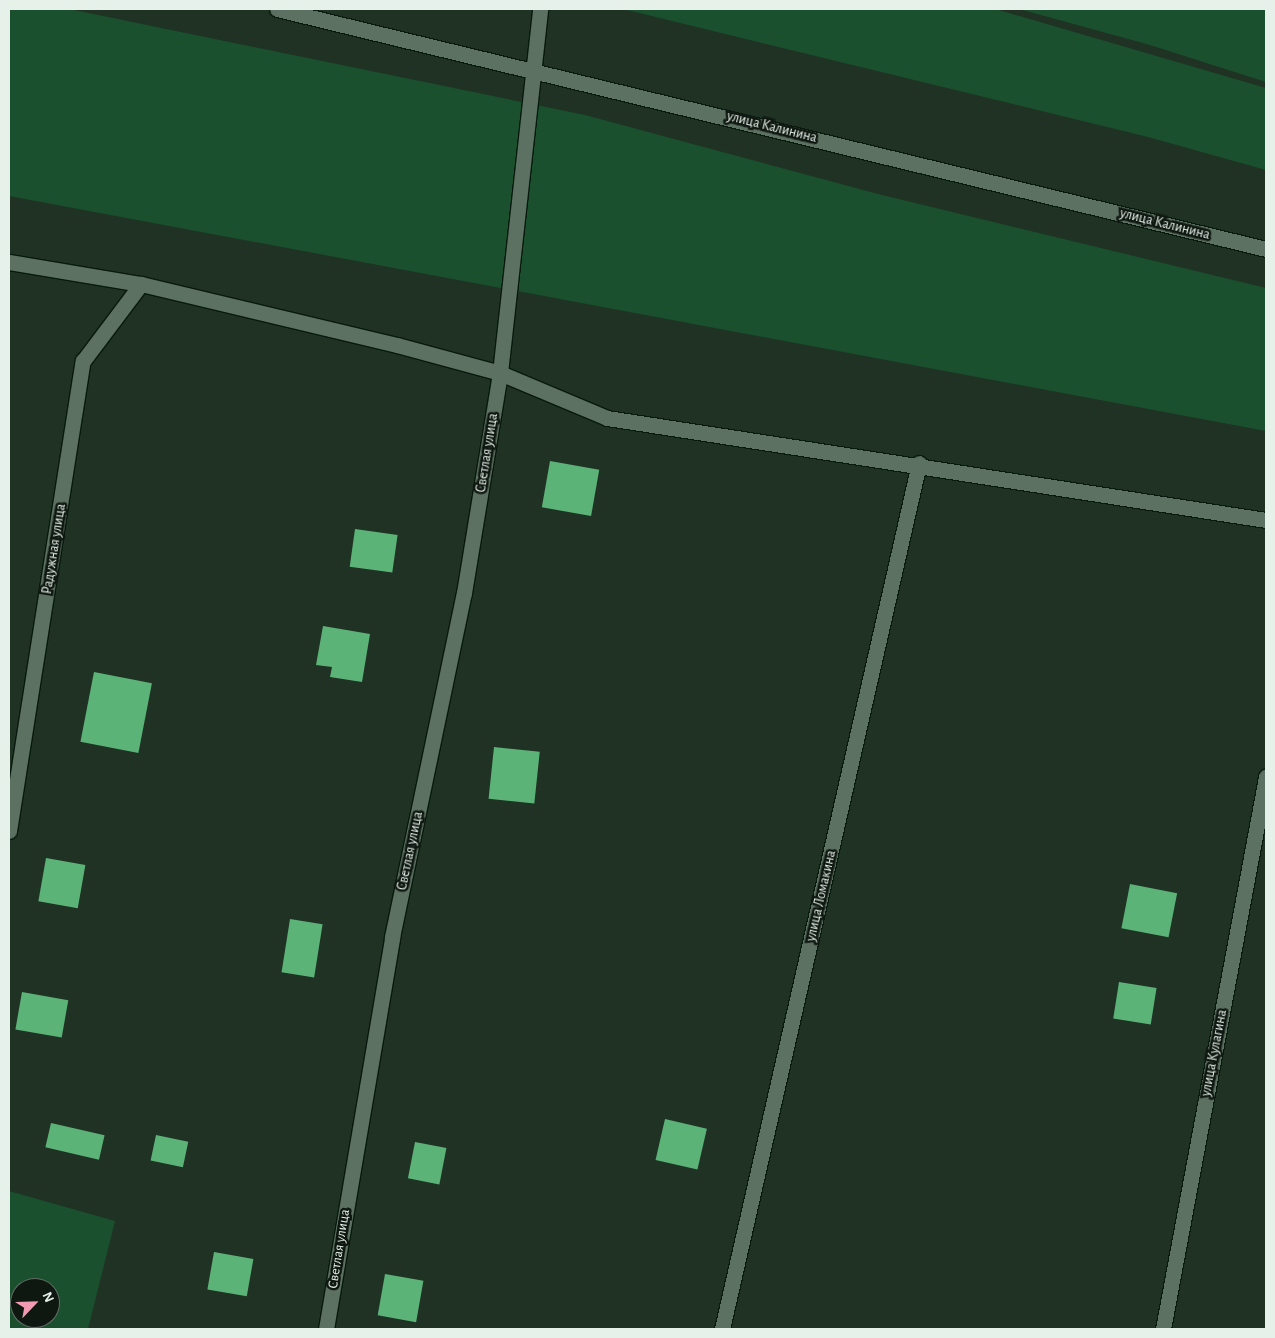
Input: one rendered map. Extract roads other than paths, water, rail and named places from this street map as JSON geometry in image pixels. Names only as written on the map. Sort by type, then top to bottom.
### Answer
[{"type":"street","name":"улица Калинина","points":[[277,9],[532,68],[1266,249]]},
{"type":"street","name":"Светлая улица","points":[[326,1329],[392,937],[464,593],[500,373],[532,68],[540,9]]},
{"type":"street","points":[[9,262],[141,284],[500,373],[607,418],[919,464],[1266,520]]},
{"type":"street","name":"Радужная улица","points":[[9,831],[83,361],[141,284]]},
{"type":"street","name":"улица Ломакина","points":[[722,1329],[919,464]]},
{"type":"street","name":"улица Кулагина","points":[[1163,1329],[1266,777]]}]
